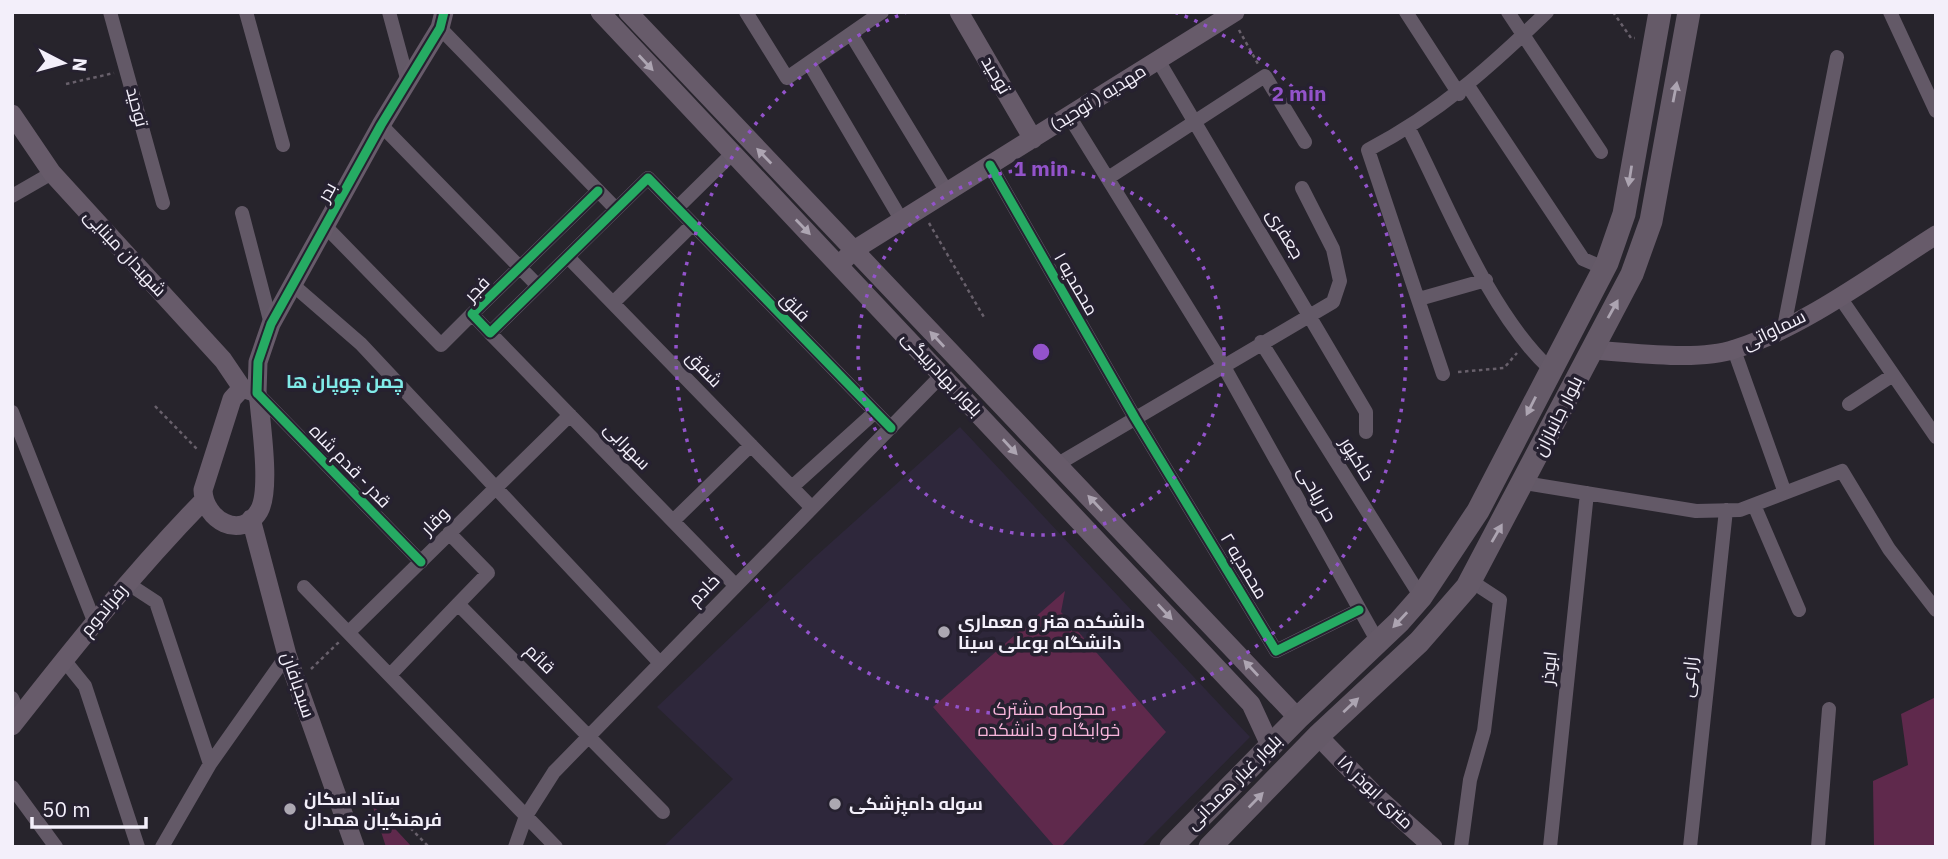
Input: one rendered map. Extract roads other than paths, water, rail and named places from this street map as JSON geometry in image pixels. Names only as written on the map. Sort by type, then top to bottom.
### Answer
[{"type":"main road","name":"بلوار جانبازان","points":[[1298,718],[1421,597],[1478,511],[1604,268],[1624,214],[1660,12]]},
{"type":"main road","name":"بلوار جانبازان","points":[[1310,745],[1419,642],[1471,581],[1524,483],[1632,274],[1651,221],[1689,12]]},
{"type":"main road","points":[[1655,37],[1684,42]]},
{"type":"main road","name":"بلوار غبار همدانی","points":[[1171,847],[1298,718]]},
{"type":"main road","name":"بلوار غبار همدانی","points":[[1210,847],[1310,745]]},
{"type":"street","name":"توحید","points":[[110,12],[163,203]]},
{"type":"street","points":[[246,12],[283,145]]},
{"type":"street","points":[[389,12],[408,82]]},
{"type":"street","name":"بلوار بهادربیگی","points":[[600,12],[1251,704],[1270,745]]},
{"type":"street","name":"بلوار بهادربیگی","points":[[628,12],[1298,718]]},
{"type":"street","points":[[746,12],[787,78],[882,12]]},
{"type":"street","points":[[855,12],[864,25]]},
{"type":"street","name":"توحید","points":[[959,12],[1033,139]]},
{"type":"street","points":[[1406,12],[1583,259],[1604,268]]},
{"type":"street","points":[[1508,12],[1521,37],[1601,152]]},
{"type":"street","points":[[1443,374],[1368,150],[1409,129],[1463,90],[1547,12]]},
{"type":"street","points":[[1890,12],[1936,111]]},
{"type":"street","name":"مهدیه ( توحید)","points":[[839,265],[854,250],[1233,14]]},
{"type":"street","points":[[442,20],[616,209],[490,333]]},
{"type":"street","name":"بدر","points":[[250,391],[271,324],[442,20]]},
{"type":"street","points":[[851,34],[947,192]]},
{"type":"street","points":[[1784,327],[1837,57]]},
{"type":"street","name":"جعفری","points":[[1158,60],[1310,313],[1366,412],[1366,432]]},
{"type":"street","points":[[808,63],[902,220]]},
{"type":"street","points":[[1108,178],[1265,76],[1305,142]]},
{"type":"street","name":"شهیدان مینایی","points":[[12,114],[52,173],[250,391]]},
{"type":"street","name":"حر ریاحی","points":[[1069,116],[1223,365],[1378,642]]},
{"type":"street","points":[[382,124],[538,286]]},
{"type":"street","points":[[1409,129],[1486,280],[1524,345],[1550,369]]},
{"type":"street","points":[[677,208],[733,153]]},
{"type":"street","name":"محمدیه ۱","points":[[990,165],[1135,418]]},
{"type":"street","points":[[12,196],[52,173]]},
{"type":"street","name":"فلق","points":[[616,209],[648,178],[891,428]]},
{"type":"street","points":[[1058,464],[1310,313],[1333,302],[1340,281],[1333,249],[1302,188]]},
{"type":"street","name":"فجر","points":[[490,333],[472,314],[598,191]]},
{"type":"street","points":[[242,214],[271,324]]},
{"type":"street","points":[[613,303],[693,225]]},
{"type":"street","points":[[326,227],[441,345],[472,314]]},
{"type":"street","name":"سماواتی","points":[[1591,349],[1681,355],[1734,350],[1784,327],[1839,296],[1936,235]]},
{"type":"street","name":"شفق","points":[[568,257],[812,508]]},
{"type":"street","points":[[1419,299],[1486,280]]},
{"type":"street","points":[[293,285],[361,344],[494,489],[660,663]]},
{"type":"street","points":[[1839,296],[1936,437]]},
{"type":"street","name":"سهرابی","points":[[490,333],[736,586]]},
{"type":"street","name":"خاکپور","points":[[1262,342],[1421,597]]},
{"type":"street","points":[[1734,350],[1785,493]]},
{"type":"street","name":"خادم","points":[[515,847],[526,816],[554,772],[942,375]]},
{"type":"street","points":[[1849,404],[1893,375]]},
{"type":"street","points":[[250,391],[261,426],[263,501],[251,519],[237,525],[222,523],[210,514],[203,501],[203,490],[232,399],[250,391]]},
{"type":"street","name":"قدر - قدم شاه","points":[[250,391],[421,562]]},
{"type":"street","points":[[12,412],[94,621]]},
{"type":"street","points":[[792,488],[875,412]]},
{"type":"street","name":"وقار","points":[[350,631],[570,415]]},
{"type":"street","name":"محمدیه ۲","points":[[1135,418],[1276,651],[1359,610]]},
{"type":"street","points":[[673,521],[751,445]]},
{"type":"street","points":[[1524,483],[1696,511],[1726,510],[1754,505],[1842,471],[1889,549],[1936,610]]},
{"type":"street","name":"ابوذر","points":[[1550,847],[1587,493]]},
{"type":"street","name":"رفراندوم","points":[[15,713],[64,660],[127,583],[203,501]]},
{"type":"street","points":[[1754,505],[1799,610]]},
{"type":"street","name":"زارعی","points":[[1690,847],[1726,510]]},
{"type":"street","name":"سبدبافان","points":[[251,519],[296,684],[355,847]]},
{"type":"street","points":[[391,674],[488,573],[449,533]]},
{"type":"street","points":[[1461,847],[1470,780],[1483,731],[1500,600],[1471,581]]},
{"type":"street","points":[[127,583],[156,602],[209,764]]},
{"type":"street","points":[[304,587],[350,631],[556,847]]},
{"type":"street","name":"قائم","points":[[458,604],[663,812]]},
{"type":"street","points":[[162,847],[209,764],[287,655]]},
{"type":"street","points":[[64,660],[85,686],[138,847]]},
{"type":"street","points":[[1818,847],[1829,709]]},
{"type":"street","name":"۱۸ متری ابوذر","points":[[1310,745],[1375,795],[1423,844]]},
{"type":"street","points":[[12,787],[56,847]]},
{"type":"place","name":"دانشکده هنر و معماری دانشگاه بوعلی سینا","points":[[944,632]]},
{"type":"place","name":"سوله دامپزشکی","points":[[835,804]]},
{"type":"place","name":"ستاد اسکان فرهنگیان همدان","points":[[290,809]]},
{"type":"district","name":"چمن چوپان ها","points":[[345,381]]},
{"type":"park label","name":"محوطه مشترک خوابگاه و دانشکده","points":[[1049,719]]}]
